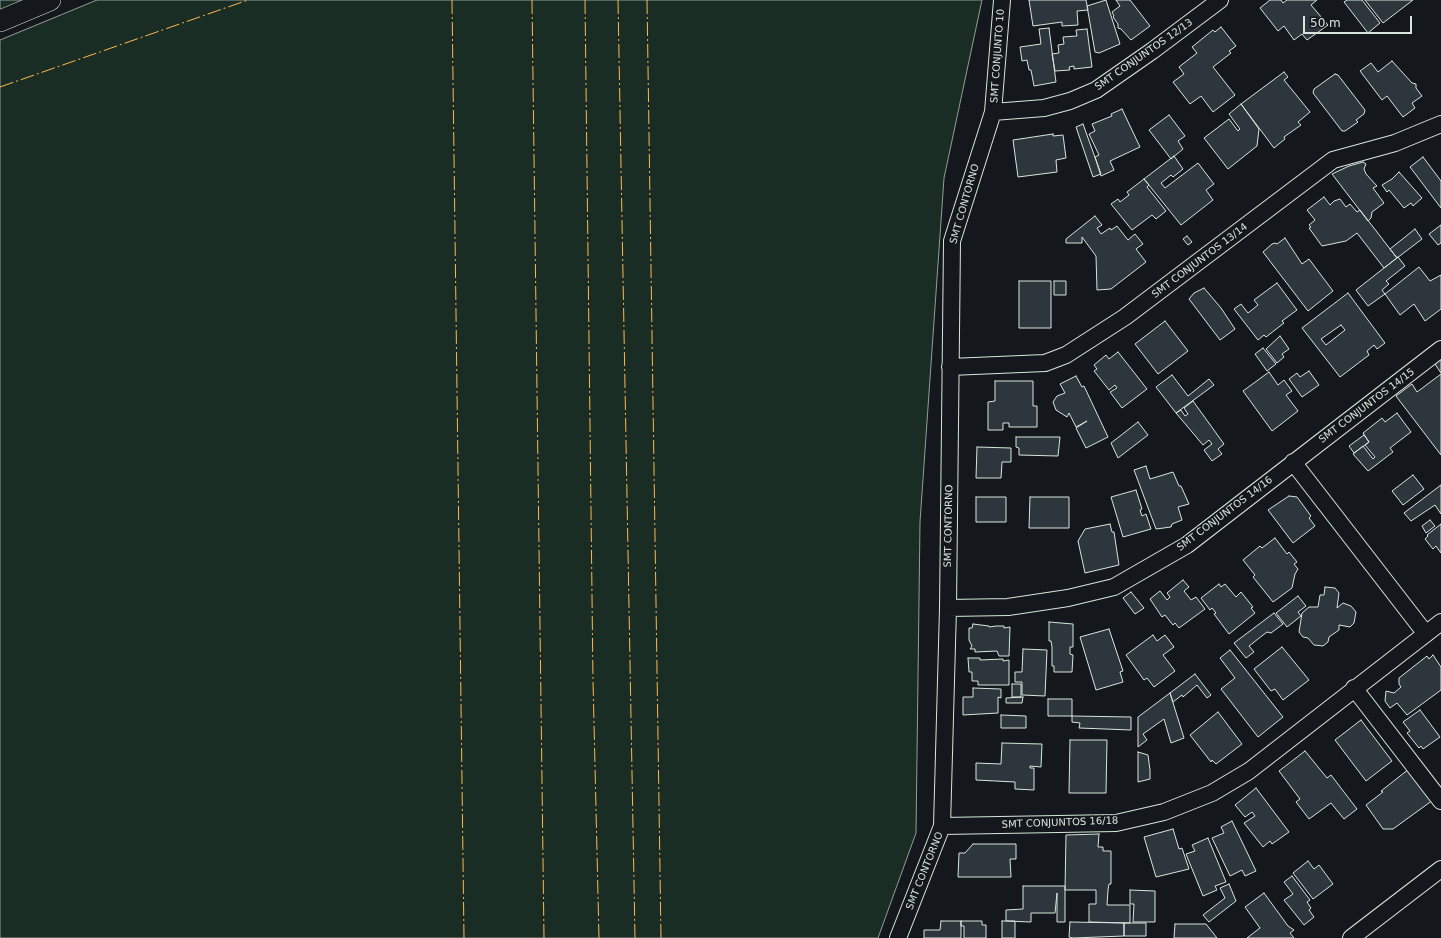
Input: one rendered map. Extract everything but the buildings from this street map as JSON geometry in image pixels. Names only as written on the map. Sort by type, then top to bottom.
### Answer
[{"type":"main road","points":[[0,21],[50,0]]},
{"type":"street","name":"SMT CONJUNTO 10","points":[[993,112],[1002,0]]},
{"type":"street","name":"SMT CONJUNTOS 12/13","points":[[993,112],[1044,108],[1070,101],[1096,90],[1152,51],[1220,0]]},
{"type":"street","name":"SMT CONTORNO","points":[[898,938],[942,826],[948,608],[952,241],[993,112]]},
{"type":"street","name":"SMT CONJUNTOS 13/14","points":[[950,367],[1045,363],[1066,355],[1125,317],[1333,160],[1395,142],[1441,124]]},
{"type":"street","name":"SMT CONJUNTOS 14/15","points":[[1293,462],[1441,349]]},
{"type":"street","name":"SMT CONJUNTOS 14/16","points":[[948,608],[1008,607],[1068,598],[1114,587],[1186,545],[1293,462]]},
{"type":"street","points":[[1293,462],[1426,634]]},
{"type":"street","name":"SMT CONJUNTOS 16/18","points":[[942,826],[1116,823],[1164,812],[1212,793],[1250,771],[1354,688],[1441,622]]},
{"type":"street","points":[[1354,688],[1441,801]]},
{"type":"street","points":[[1351,938],[1441,869]]},
{"type":"green space","points":[[0,0],[24,0],[0,11]]},
{"type":"green space","points":[[97,0],[982,0],[944,178],[920,522],[916,833],[878,938],[0,938],[0,40]]},
{"type":"power","points":[[0,87],[248,0]]},
{"type":"power","points":[[452,0],[464,938]]},
{"type":"power","points":[[532,0],[544,938]]},
{"type":"power","points":[[585,0],[593,680],[599,938]]},
{"type":"power","points":[[618,0],[635,938]]},
{"type":"power","points":[[647,0],[661,938]]}]
